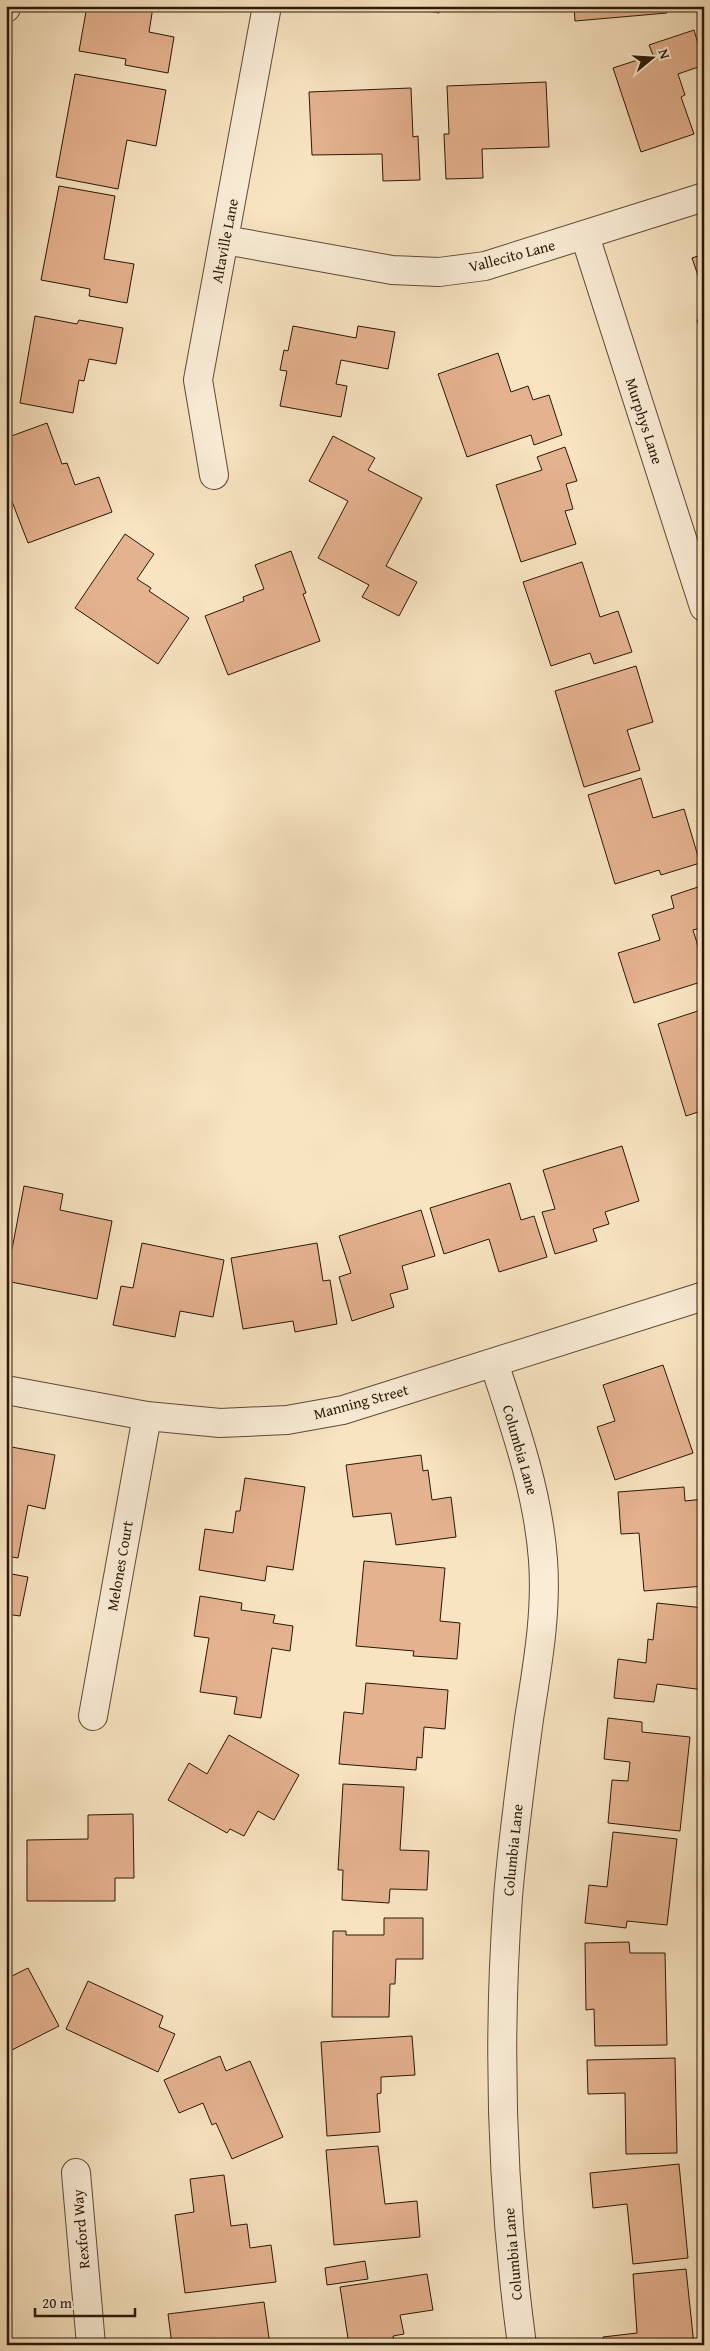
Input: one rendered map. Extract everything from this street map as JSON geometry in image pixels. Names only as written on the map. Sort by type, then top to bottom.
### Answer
[{"type":"street","name":"Altaville Lane","points":[[214,476],[198,380],[268,6]]},
{"type":"street","name":"Vallecito Lane","points":[[225,240],[392,270],[439,272],[485,266],[704,197]]},
{"type":"street","name":"Murphys Lane","points":[[585,236],[704,607]]},
{"type":"street","name":"Manning Street","points":[[6,1390],[147,1416],[220,1423],[287,1420],[344,1410],[704,1296]]},
{"type":"street","name":"Columbia Lane","points":[[494,1363],[535,1498],[543,1561],[543,1625],[520,1785],[508,1898],[503,2025],[504,2138],[515,2289],[522,2345]]},
{"type":"street","name":"Melones Court","points":[[93,1716],[147,1416]]},
{"type":"street","name":"Rexford Way","points":[[76,2173],[91,2345]]},
{"type":"building","points":[[87,6],[153,7],[149,32],[174,37],[168,73],[125,65],[126,59],[79,51]]},
{"type":"building","points":[[399,6],[440,6],[439,13]]},
{"type":"building","points":[[574,6],[666,6],[667,13],[575,21]]},
{"type":"building","points":[[694,30],[704,65],[678,74],[685,95],[681,97],[694,134],[641,152],[613,68],[653,55],[649,45]]},
{"type":"building","points":[[75,74],[166,90],[156,146],[127,140],[118,189],[56,177]]},
{"type":"building","points":[[546,82],[549,147],[482,149],[483,178],[446,179],[444,134],[449,134],[447,86]]},
{"type":"building","points":[[411,88],[413,137],[418,136],[420,180],[383,181],[382,154],[312,155],[309,92]]},
{"type":"building","points":[[59,186],[115,196],[104,259],[134,264],[127,303],[89,296],[90,289],[41,280]]},
{"type":"building","points":[[704,254],[704,293],[692,258]]},
{"type":"building","points":[[35,316],[77,324],[79,320],[123,328],[116,364],[89,359],[84,381],[79,380],[73,413],[20,403]]},
{"type":"building","points":[[704,318],[704,341],[697,320]]},
{"type":"building","points":[[293,326],[356,338],[358,326],[395,332],[388,369],[341,360],[336,384],[347,386],[341,417],[280,406],[287,371],[280,370],[284,350],[288,351]]},
{"type":"building","points":[[498,353],[511,392],[528,386],[533,400],[549,395],[562,435],[534,445],[531,435],[467,457],[438,374]]},
{"type":"building","points":[[47,423],[62,464],[67,463],[75,485],[99,477],[112,512],[28,543],[6,486],[6,438]]},
{"type":"building","points":[[333,436],[375,458],[368,470],[422,498],[386,566],[417,582],[399,616],[362,597],[369,585],[318,558],[348,501],[309,481]]},
{"type":"building","points":[[565,447],[577,481],[566,484],[573,509],[565,511],[576,544],[521,562],[496,485],[542,470],[537,457]]},
{"type":"building","points":[[125,534],[154,554],[137,579],[151,588],[149,591],[189,618],[158,664],[75,608]]},
{"type":"building","points":[[291,551],[306,593],[303,594],[320,641],[228,675],[205,616],[244,601],[243,597],[264,589],[255,565]]},
{"type":"building","points":[[582,562],[600,617],[618,611],[632,652],[594,664],[590,653],[551,666],[523,582]]},
{"type":"building","points":[[636,666],[653,722],[627,730],[640,770],[584,787],[555,691]]},
{"type":"building","points":[[641,778],[653,818],[684,809],[700,863],[661,875],[659,870],[615,884],[588,795]]},
{"type":"building","points":[[704,885],[704,927],[693,930],[703,962],[698,963],[704,981],[634,1003],[618,953],[660,940],[652,915],[674,908],[671,896]]},
{"type":"building","points":[[704,1009],[704,1110],[686,1116],[658,1024]]},
{"type":"building","points":[[622,1146],[639,1201],[605,1212],[609,1224],[593,1229],[597,1241],[555,1254],[542,1212],[555,1209],[543,1170]]},
{"type":"building","points":[[510,1183],[521,1220],[534,1216],[547,1257],[499,1272],[489,1239],[444,1254],[430,1208]]},
{"type":"building","points":[[24,1186],[63,1194],[60,1210],[112,1221],[97,1299],[6,1281]]},
{"type":"building","points":[[421,1210],[435,1256],[402,1266],[408,1289],[390,1294],[394,1307],[352,1321],[339,1277],[351,1273],[339,1236]]},
{"type":"building","points":[[6,1217],[10,1218],[6,1238]]},
{"type":"building","points":[[142,1243],[224,1260],[213,1317],[180,1311],[175,1337],[113,1325],[121,1286],[133,1288]]},
{"type":"building","points":[[317,1243],[323,1281],[330,1280],[337,1324],[295,1332],[293,1321],[243,1329],[231,1258]]},
{"type":"building","points":[[663,1365],[693,1453],[615,1480],[597,1427],[615,1421],[603,1385]]},
{"type":"building","points":[[6,1446],[55,1455],[45,1509],[28,1505],[18,1558],[6,1556]]},
{"type":"building","points":[[421,1455],[423,1471],[428,1470],[432,1500],[451,1497],[456,1537],[396,1545],[391,1513],[353,1517],[346,1465]]},
{"type":"building","points":[[245,1478],[305,1487],[293,1570],[267,1566],[265,1581],[199,1570],[205,1529],[233,1533],[236,1511],[240,1511]]},
{"type":"building","points":[[684,1487],[685,1501],[704,1499],[704,1586],[644,1591],[639,1533],[621,1534],[618,1492]]},
{"type":"building","points":[[364,1561],[445,1568],[440,1621],[460,1623],[457,1659],[413,1656],[414,1651],[356,1646]]},
{"type":"building","points":[[6,1573],[28,1577],[20,1616],[6,1614]]},
{"type":"building","points":[[200,1596],[242,1603],[241,1610],[275,1615],[273,1623],[293,1626],[290,1651],[272,1648],[261,1718],[234,1714],[237,1697],[200,1692],[209,1638],[194,1636]]},
{"type":"building","points":[[657,1603],[704,1608],[704,1690],[657,1684],[654,1702],[614,1698],[618,1659],[646,1663],[648,1639],[653,1640]]},
{"type":"building","points":[[366,1683],[448,1690],[445,1729],[424,1727],[422,1758],[417,1757],[416,1770],[339,1764],[344,1712],[363,1714]]},
{"type":"building","points":[[608,1718],[642,1722],[642,1732],[690,1737],[680,1831],[608,1823],[612,1780],[628,1781],[630,1762],[604,1759]]},
{"type":"building","points":[[229,1735],[299,1775],[274,1820],[258,1811],[244,1836],[230,1829],[227,1833],[168,1800],[189,1763],[207,1774]]},
{"type":"building","points":[[343,1784],[404,1787],[400,1850],[429,1851],[427,1890],[390,1889],[389,1903],[342,1900],[343,1870],[338,1870]]},
{"type":"building","points":[[133,1814],[134,1878],[115,1878],[115,1901],[27,1901],[27,1840],[88,1839],[88,1815]]},
{"type":"building","points":[[613,1832],[677,1839],[667,1925],[627,1921],[626,1928],[585,1923],[589,1885],[607,1887]]},
{"type":"building","points":[[384,1918],[423,1918],[423,1959],[396,1959],[395,1984],[390,1984],[389,2017],[332,2017],[333,1931],[346,1931],[346,1935],[384,1935]]},
{"type":"building","points":[[629,1942],[630,1953],[665,1953],[667,2045],[595,2046],[594,2009],[586,2010],[585,1943]]},
{"type":"building","points":[[28,1968],[59,2026],[6,2053],[6,1979]]},
{"type":"building","points":[[88,1981],[163,2016],[159,2027],[175,2034],[158,2072],[66,2029]]},
{"type":"building","points":[[412,2036],[415,2075],[381,2077],[381,2093],[377,2094],[380,2132],[327,2136],[321,2042]]},
{"type":"building","points":[[220,2056],[226,2071],[250,2061],[283,2137],[232,2159],[216,2123],[212,2125],[203,2103],[179,2113],[164,2080]]},
{"type":"building","points":[[675,2058],[677,2153],[626,2154],[625,2093],[588,2094],[587,2060]]},
{"type":"building","points":[[378,2146],[385,2204],[417,2201],[420,2237],[334,2245],[326,2150]]},
{"type":"building","points":[[679,2164],[688,2258],[633,2264],[627,2204],[593,2208],[590,2173]]},
{"type":"building","points":[[224,2175],[231,2226],[247,2224],[250,2248],[271,2245],[276,2282],[185,2293],[175,2215],[194,2212],[190,2179]]},
{"type":"building","points":[[365,2261],[368,2279],[327,2285],[325,2268]]},
{"type":"building","points":[[686,2269],[694,2345],[604,2345],[603,2337],[637,2333],[633,2274]]},
{"type":"building","points":[[427,2274],[433,2310],[400,2315],[404,2334],[393,2336],[395,2345],[349,2345],[340,2287]]},
{"type":"building","points":[[264,2302],[270,2345],[172,2345],[168,2314]]},
{"type":"building","points":[[8,2329],[9,2345],[6,2345],[6,2330]]}]
